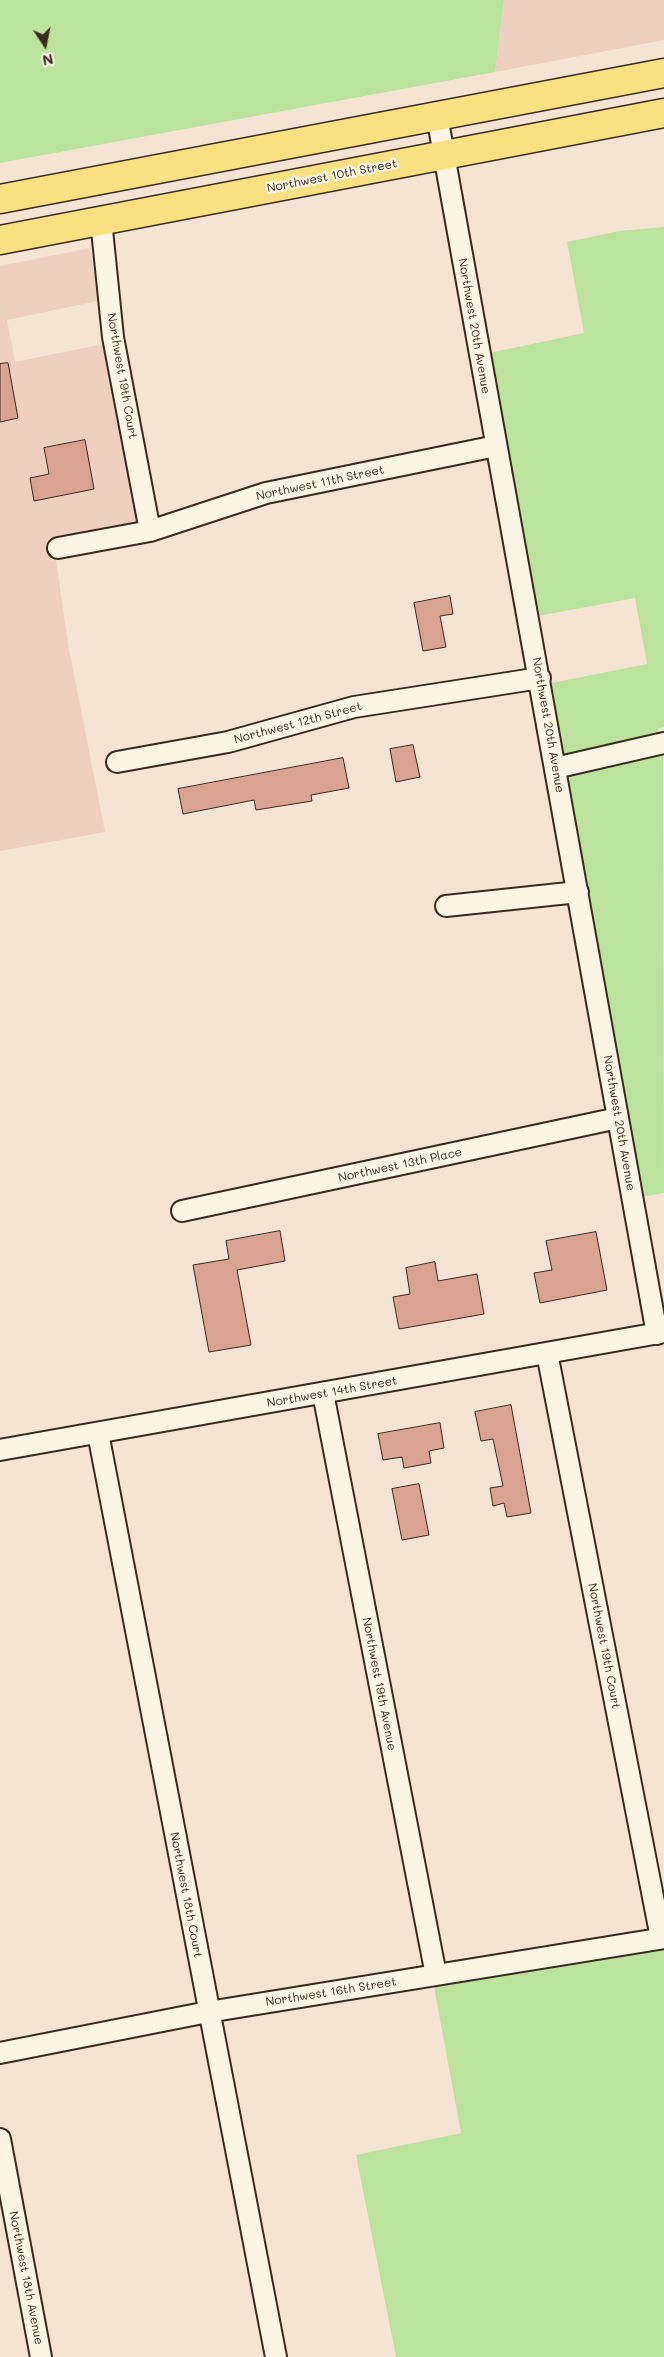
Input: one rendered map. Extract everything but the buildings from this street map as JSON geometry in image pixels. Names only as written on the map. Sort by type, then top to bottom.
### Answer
[{"type":"highway","points":[[0,199],[664,73]]},
{"type":"highway","name":"Northwest 10th Street","points":[[0,240],[664,113]]},
{"type":"street","name":"Northwest 20th Avenue","points":[[437,116],[618,1118],[661,1333]]},
{"type":"street","name":"Northwest 19th Court","points":[[101,220],[113,337],[150,531]]},
{"type":"street","name":"Northwest 11th Street","points":[[58,548],[150,531],[266,493],[496,446]]},
{"type":"street","name":"Northwest 12th Street","points":[[117,762],[228,742],[354,707],[540,678]]},
{"type":"street","points":[[555,768],[664,743]]},
{"type":"street","points":[[446,906],[578,892]]},
{"type":"street","name":"Northwest 13th Place","points":[[182,1212],[618,1118]]},
{"type":"street","name":"Northwest 14th Street","points":[[0,1450],[661,1333]]},
{"type":"street","name":"Northwest 19th Court","points":[[547,1353],[663,1938]]},
{"type":"street","name":"Northwest 19th Avenue","points":[[323,1393],[436,1975]]},
{"type":"street","name":"Northwest 18th Court","points":[[98,1433],[208,2012],[276,2357]]},
{"type":"street","name":"Northwest 16th Street","points":[[0,2053],[208,2012],[663,1938]]},
{"type":"street","name":"Northwest 18th Avenue","points":[[0,2139],[41,2357]]},
{"type":"shaded area","points":[[504,0],[664,0],[664,40],[495,72]]},
{"type":"shaded area","points":[[90,248],[98,301],[7,320],[15,362],[104,344],[138,521],[47,539],[51,561],[56,560],[68,644],[105,832],[0,851],[0,266]]},
{"type":"green space","points":[[0,0],[504,0],[495,72],[0,163]]},
{"type":"green space","points":[[664,227],[664,727],[658,729],[659,733],[563,754],[551,683],[647,664],[635,598],[538,616],[489,353],[584,333],[567,242],[619,231]]},
{"type":"green space","points":[[663,755],[664,1193],[642,1197],[587,880],[567,777]]},
{"type":"green space","points":[[664,1949],[664,2357],[396,2357],[356,2155],[461,2133],[434,1987]]}]
